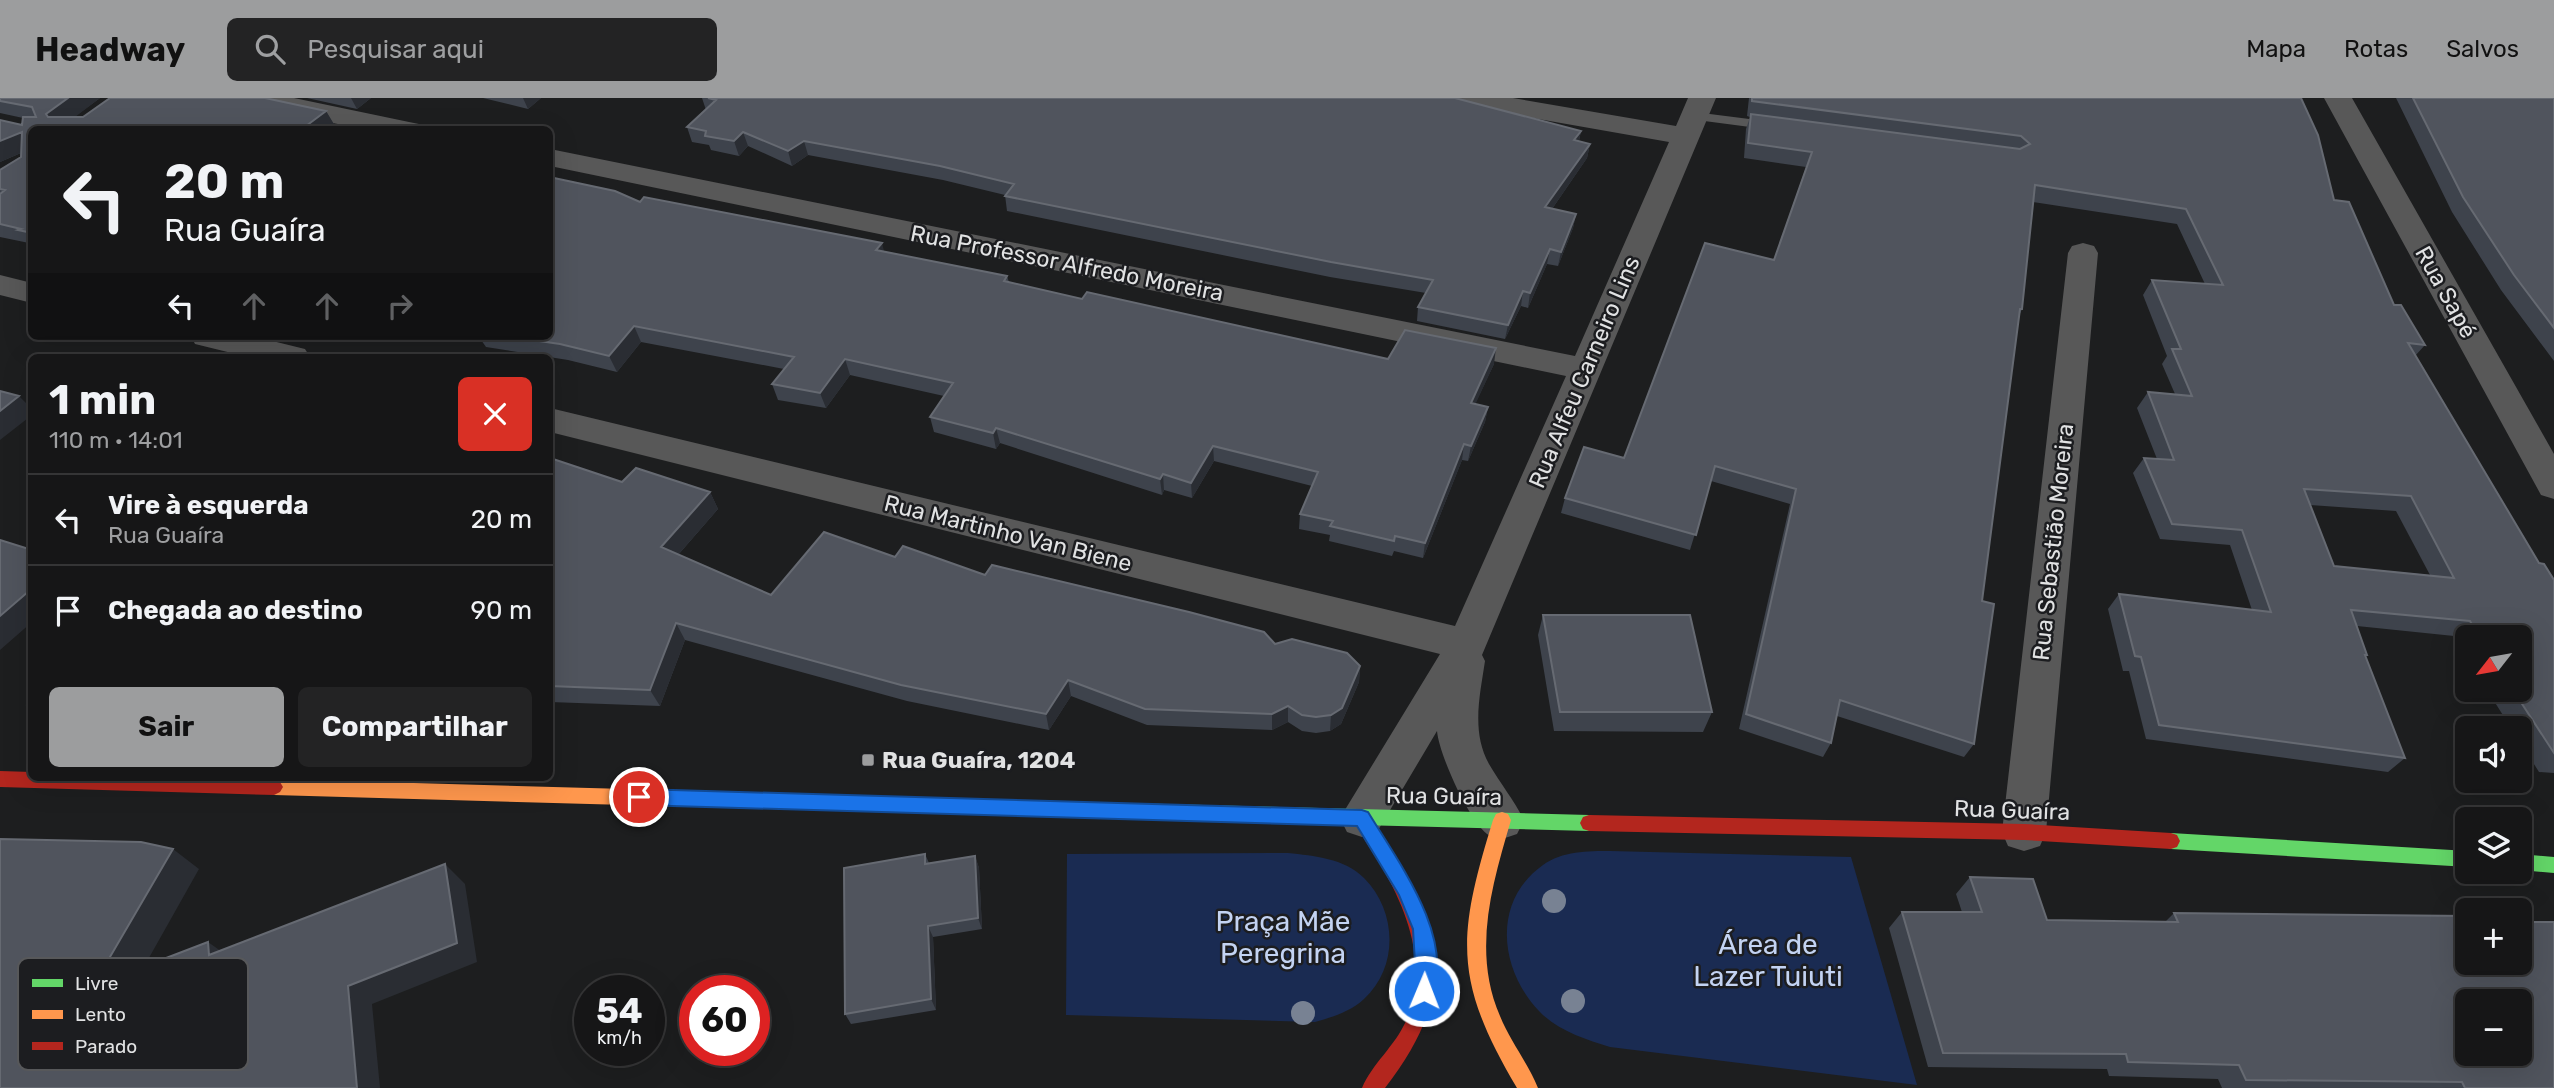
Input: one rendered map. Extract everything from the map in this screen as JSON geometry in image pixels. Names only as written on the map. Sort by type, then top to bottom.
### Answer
[{"type":"main road","name":"Rua Guaíra","points":[[0,779],[28,780]]},
{"type":"main road","name":"Rua Guaíra","points":[[70,781],[1362,818],[2024,832],[2455,858]]},
{"type":"main road","points":[[1362,818],[1406,890],[1422,929],[1427,970],[1422,1012],[1402,1053],[1372,1088]]},
{"type":"main road","points":[[1502,820],[1479,897],[1472,944],[1478,994],[1499,1045],[1528,1088]]},
{"type":"main road","points":[[2532,863],[2554,865]]},
{"type":"street","points":[[254,98],[390,126]]},
{"type":"street","points":[[1465,98],[1694,117]]},
{"type":"street","name":"Rua Sapé","points":[[2338,98],[2554,486]]},
{"type":"street","name":"Rua Alfeu Carneiro Lins","points":[[1362,818],[1467,645],[1694,117]]},
{"type":"street","name":"Rua Professor Alfredo Moreira","points":[[553,159],[1586,369]]},
{"type":"street","name":"Rua Sebastião Moreira","points":[[2024,832],[2083,253]]},
{"type":"street","points":[[0,285],[28,292]]},
{"type":"street","points":[[223,340],[281,354]]},
{"type":"street","name":"Rua Martinho Van Biene","points":[[553,421],[1467,645]]},
{"type":"street","name":"Rua Alfeu Carneiro Lins","points":[[1467,645],[1457,723],[1462,752],[1474,780],[1502,820]]},
{"type":"lane","points":[[1694,117],[1791,129]]},
{"type":"green space","name":"Área de Lazer Tuiuti","points":[[1610,851],[1851,857],[1917,1085],[1610,1047],[1572,1033],[1546,1018],[1526,994],[1509,956],[1509,916],[1515,897],[1527,880],[1550,860],[1575,853]]},
{"type":"green space","name":"Praça Mãe Peregrina","points":[[1288,853],[1328,859],[1356,871],[1375,891],[1383,906],[1390,939],[1388,955],[1375,986],[1359,1004],[1341,1014],[1315,1022],[1066,1015],[1067,854]]},
{"type":"building","points":[[0,98],[68,98],[46,114],[48,117],[83,117],[110,98],[265,98],[326,111],[306,126],[28,126],[28,232],[0,224],[0,194],[5,190],[0,189],[0,170],[21,157],[22,132],[0,141],[0,120],[22,125],[23,117],[36,117],[32,107],[0,101]]},
{"type":"building","points":[[708,98],[1455,98],[1581,131],[1574,140],[1590,144],[1545,207],[1576,214],[1561,252],[1550,249],[1530,293],[1523,291],[1508,325],[1418,307],[1433,280],[1005,196],[1014,184],[940,166],[804,141],[788,151],[743,132],[734,141],[705,136],[706,131],[687,127],[716,100]]},
{"type":"building","points":[[1752,98],[2301,98],[2318,135],[2334,200],[2349,202],[2394,305],[2401,305],[2425,345],[2408,343],[2539,563],[2544,564],[2554,580],[2554,753],[2521,702],[2532,702],[2532,625],[2472,625],[2470,621],[2351,610],[2365,655],[2405,758],[2159,725],[2141,657],[2135,656],[2119,594],[2271,612],[2242,530],[2172,524],[2144,458],[2174,460],[2148,392],[2192,396],[2172,349],[2181,349],[2152,280],[2223,285],[2186,209],[2035,185],[2022,309],[1982,601],[1994,604],[1974,744],[1840,700],[1831,743],[1746,714],[1796,489],[1715,466],[1696,535],[1565,498],[1584,447],[1624,458],[1705,243],[1774,260],[1812,152],[1748,143],[1751,114],[2020,149],[2030,144],[2021,136],[1752,101]],"holes":[[[2304,489],[2411,496],[2454,578],[2334,566]]]},
{"type":"building","points":[[2413,98],[2554,98],[2554,328],[2514,275],[2463,197]]},
{"type":"building","points":[[553,179],[615,191],[640,202],[644,197],[882,243],[876,250],[1007,276],[1004,281],[1082,299],[1087,292],[1388,359],[1405,330],[1496,348],[1471,403],[1488,407],[1471,446],[1464,444],[1425,543],[1395,536],[1394,541],[1330,526],[1333,521],[1300,514],[1318,472],[1213,446],[1191,483],[1163,474],[1160,479],[996,428],[993,433],[930,417],[953,383],[845,359],[820,393],[772,384],[794,357],[634,326],[609,356],[532,340],[553,340]]},
{"type":"building","points":[[0,391],[19,396],[0,411]]},
{"type":"building","points":[[553,459],[622,482],[636,468],[710,492],[661,547],[771,595],[824,532],[895,557],[903,546],[985,575],[992,565],[1189,612],[1264,632],[1275,644],[1292,639],[1347,653],[1360,666],[1342,708],[1331,715],[1302,715],[1288,706],[1272,714],[1145,709],[1068,680],[1046,714],[901,685],[676,623],[650,690],[553,686]]},
{"type":"building","points":[[0,540],[28,549],[28,592],[0,616]]},
{"type":"building","points":[[1543,615],[1690,615],[1712,712],[1560,712]]},
{"type":"building","points":[[0,839],[141,842],[173,849],[109,958],[18,958],[18,1070],[248,1070],[248,958],[166,958],[208,942],[209,955],[445,864],[457,943],[348,986],[357,1088],[0,1088]]},
{"type":"building","points":[[925,854],[925,864],[975,856],[978,918],[928,926],[931,999],[845,1014],[844,868]]},
{"type":"building","points":[[1970,877],[2033,879],[2047,920],[2178,922],[2174,913],[2455,916],[2455,975],[2532,975],[2532,922],[2554,922],[2554,1088],[2465,1088],[2462,1082],[2246,1080],[2239,1065],[2128,1062],[2126,1054],[1943,1053],[1902,912],[1982,912]]},
{"type":"traffic: fast","points":[[1125,811],[1589,823]]},
{"type":"traffic: fast","points":[[2171,841],[2455,858]]},
{"type":"traffic: fast","points":[[2532,863],[2554,865]]},
{"type":"traffic: slow","points":[[274,787],[662,798]]},
{"type":"traffic: slow","points":[[1502,820],[1481,897],[1476,928],[1476,958],[1480,987],[1490,1018],[1528,1088]]},
{"type":"traffic: jam","points":[[0,779],[28,780]]},
{"type":"traffic: jam","points":[[68,781],[274,787]]},
{"type":"traffic: jam","points":[[662,798],[1125,811]]},
{"type":"traffic: jam","points":[[1362,818],[1390,864],[1414,912],[1425,963],[1425,989],[1414,1026],[1398,1054],[1372,1088]]},
{"type":"traffic: jam","points":[[1589,823],[2024,832],[2171,841]]},
{"type":"place","name":"Rua Guaíra, 1204","points":[[868,760]]},
{"type":"route","points":[[639,797],[1362,818],[1406,890],[1422,929],[1427,970],[1424,991]]}]
